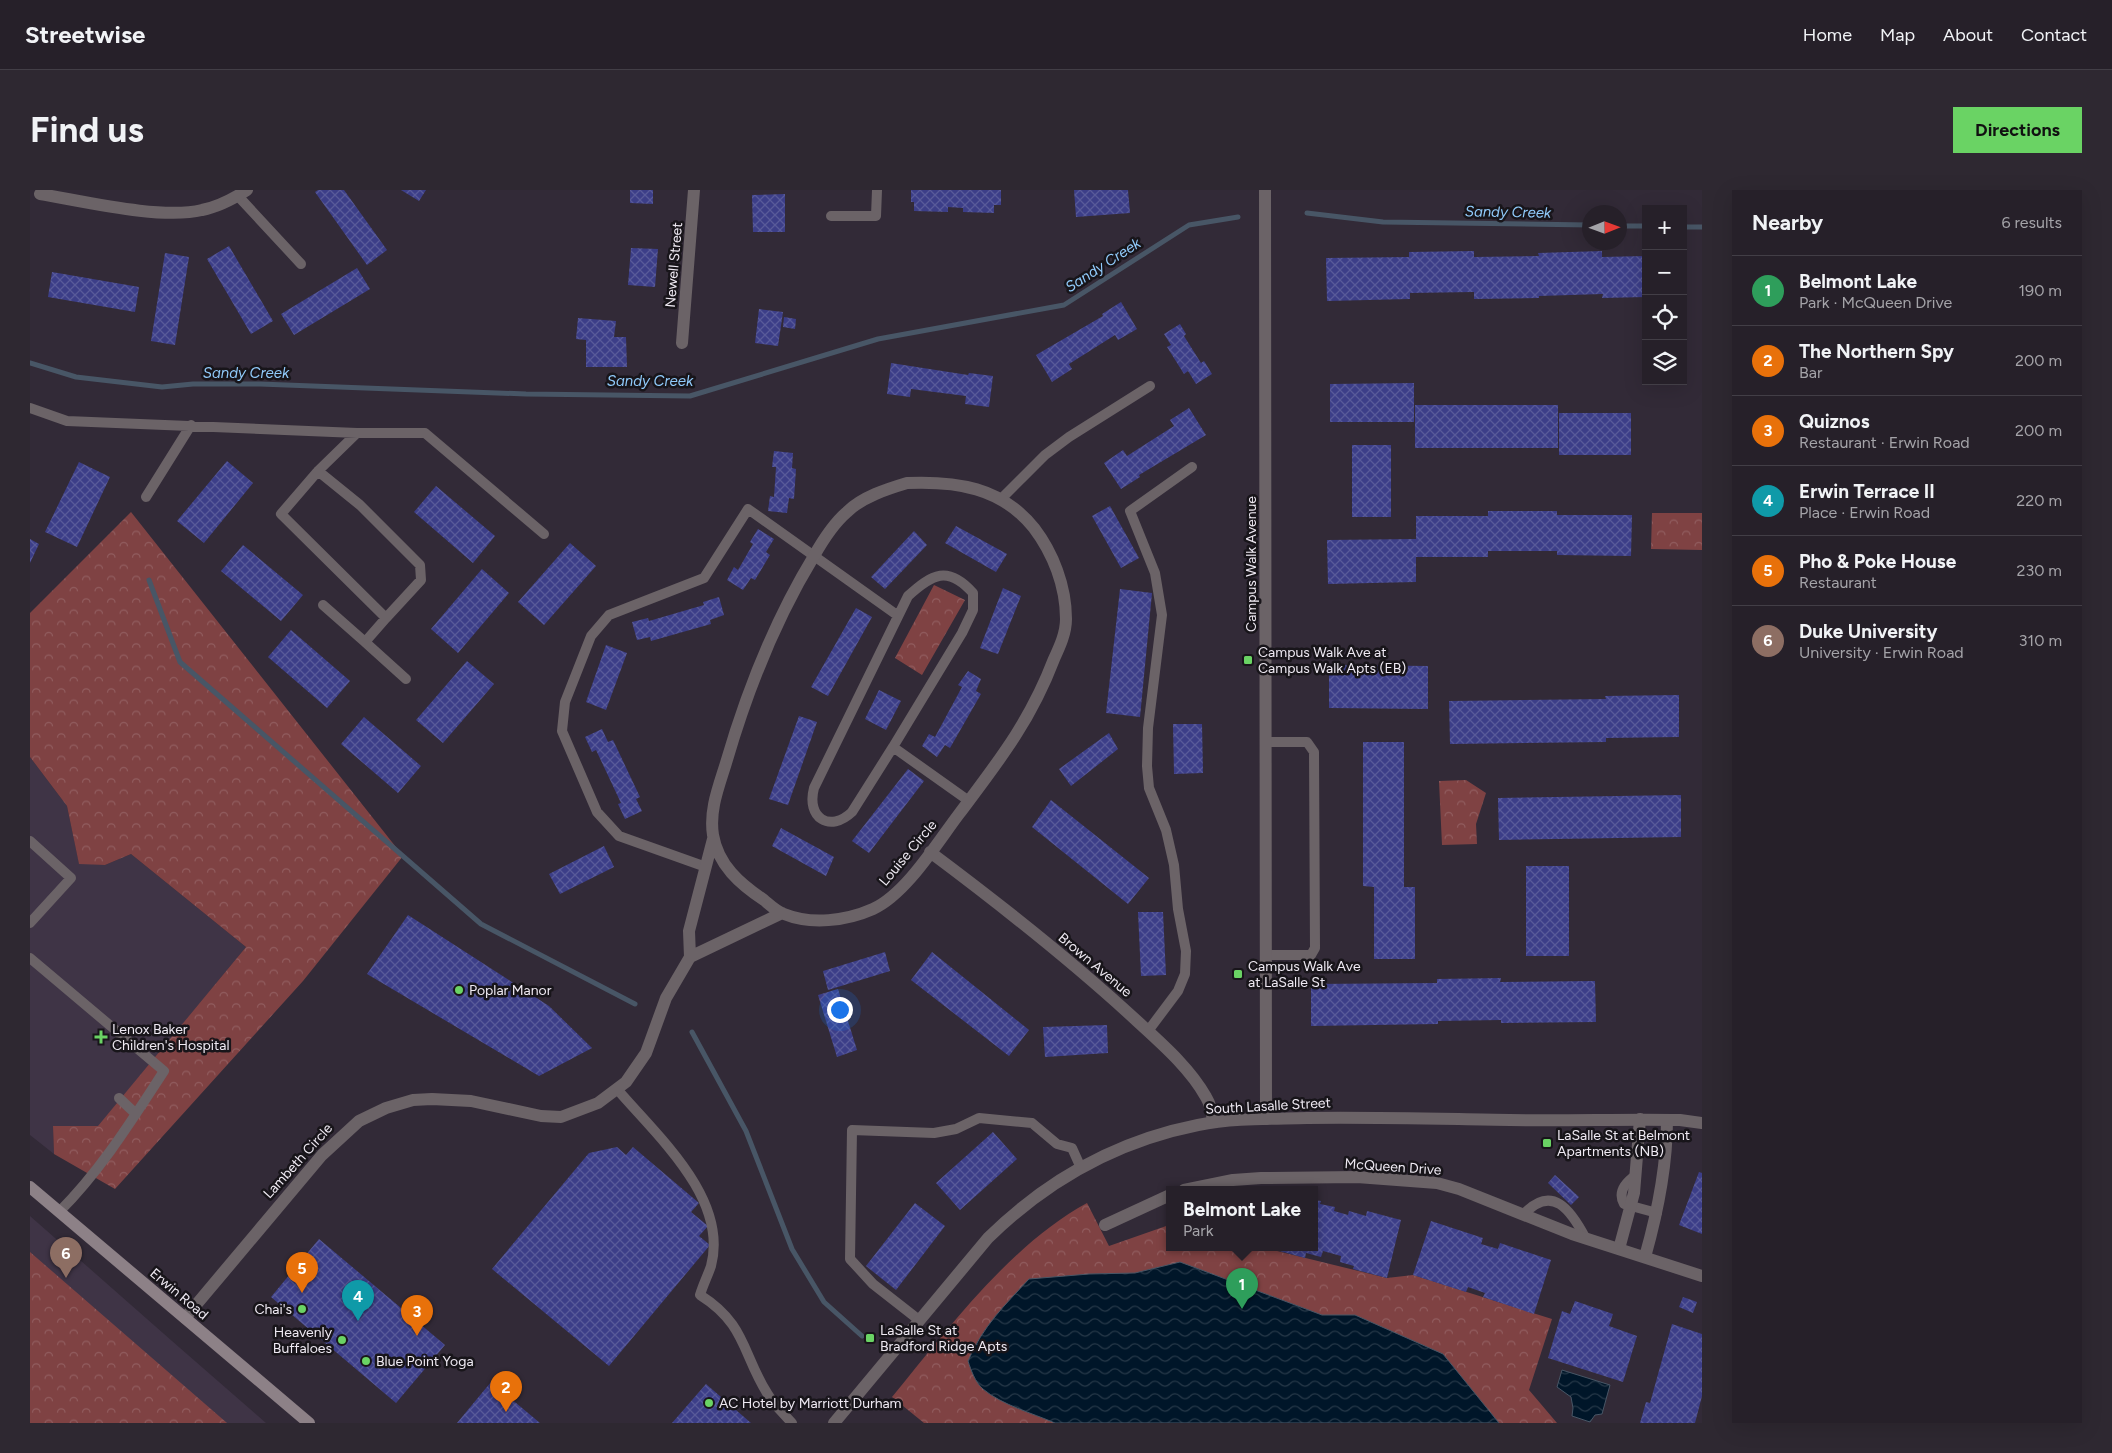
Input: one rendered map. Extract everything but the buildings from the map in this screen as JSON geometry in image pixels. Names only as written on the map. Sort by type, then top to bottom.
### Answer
[{"type":"main road","name":"Erwin Road","points":[[30,1187],[309,1423]]},
{"type":"street","name":"Newell Street","points":[[682,343],[694,190]]},
{"type":"street","name":"Campus Walk Avenue","points":[[1265,190],[1266,1119]]},
{"type":"street","points":[[40,194],[100,205],[182,213],[208,209],[242,193]]},
{"type":"street","name":"Louise Circle","points":[[907,483],[969,487],[983,490],[1001,499],[1030,524],[1044,542],[1059,578],[1066,620],[1064,636],[1028,719],[1009,748],[930,852],[888,900],[873,909],[834,920],[806,920],[782,913],[742,885],[730,872],[714,839],[713,808],[746,699],[785,606],[814,555],[835,524],[848,510],[891,488],[907,483]]},
{"type":"street","points":[[714,839],[689,931],[690,957],[782,913]]},
{"type":"street","name":"Brown Avenue","points":[[930,852],[1087,976],[1148,1031],[1174,1056],[1205,1094],[1210,1103],[1213,1122]]},
{"type":"street","name":"Lambeth Circle","points":[[185,1318],[322,1155],[343,1133],[359,1121],[386,1108],[413,1100],[471,1101],[541,1116],[561,1117],[598,1103],[618,1089],[632,1075],[646,1054],[666,998],[690,957]]},
{"type":"street","name":"South Lasalle Street","points":[[834,1423],[988,1238],[1012,1214],[1037,1194],[1113,1151],[1184,1128],[1213,1122],[1266,1119],[1439,1117],[1510,1120],[1640,1119],[1702,1123]]},
{"type":"street","points":[[1619,1249],[1631,1207],[1636,1176],[1640,1119]]},
{"type":"street","points":[[1645,1257],[1665,1168],[1667,1120]]},
{"type":"street","name":"McQueen Drive","points":[[1204,1186],[1233,1180],[1261,1178],[1418,1180],[1459,1189],[1586,1239],[1702,1276]]},
{"type":"street","points":[[1105,1225],[1166,1197]]},
{"type":"lane","points":[[831,216],[876,216],[877,190]]},
{"type":"lane","points":[[242,193],[301,264]]},
{"type":"lane","points":[[1001,499],[1039,461],[1069,437],[1150,386]]},
{"type":"lane","points":[[30,408],[67,421],[358,433],[424,433],[544,534]]},
{"type":"lane","points":[[146,497],[191,425]]},
{"type":"lane","points":[[358,433],[318,471],[281,514],[386,618]]},
{"type":"lane","points":[[1148,1031],[1178,991],[1185,974],[1186,951],[1178,909],[1174,865],[1166,830],[1149,788],[1147,766],[1152,686],[1162,616],[1155,572],[1130,511],[1192,467]]},
{"type":"lane","points":[[318,471],[360,505],[420,565],[421,580],[365,642]]},
{"type":"lane","points":[[706,867],[619,836],[597,812],[562,731],[564,702],[591,636],[609,615],[704,578],[748,509],[897,615]]},
{"type":"lane","points":[[945,575],[961,579],[973,593],[973,610],[962,633],[893,747],[852,812],[844,819],[834,822],[823,820],[812,810],[810,801],[814,788],[897,615],[908,596],[926,579],[945,575]]},
{"type":"lane","points":[[322,606],[406,679]]},
{"type":"lane","points":[[1265,955],[1310,955],[1315,948],[1314,752],[1307,742],[1266,742]]},
{"type":"lane","points":[[893,747],[969,801]]},
{"type":"lane","points":[[30,841],[71,878],[30,924]]},
{"type":"lane","points":[[30,958],[164,1071],[120,1140],[77,1194],[59,1212]]},
{"type":"lane","points":[[618,1089],[690,1174],[710,1218],[713,1238],[711,1265],[700,1295],[724,1313],[735,1325],[766,1392],[777,1408],[792,1423]]},
{"type":"lane","points":[[119,1098],[136,1114]]},
{"type":"lane","points":[[919,1320],[873,1284],[850,1259],[852,1130],[934,1133],[956,1129],[979,1118],[1032,1123],[1057,1144],[1072,1148],[1081,1168]]},
{"type":"lane","points":[[1523,1214],[1533,1204],[1544,1200],[1555,1201],[1574,1218],[1586,1239]]},
{"type":"lane","points":[[1631,1207],[1656,1213]]},
{"type":"shaded area","name":"Lenox Baker Children's Hospital","points":[[30,757],[67,806],[79,863],[105,865],[131,854],[246,947],[98,1127],[53,1126],[54,1154],[30,1135]]},
{"type":"shaded area","points":[[30,1216],[172,1341],[266,1423],[30,1423]]},
{"type":"green space","points":[[131,512],[403,856],[303,981],[115,1189],[54,1154],[53,1126],[98,1126],[246,947],[131,854],[105,865],[79,864],[67,806],[30,757],[30,613]]},
{"type":"green space","points":[[1652,513],[1702,513],[1702,550],[1651,549]]},
{"type":"green space","points":[[934,585],[965,600],[922,675],[895,658]]},
{"type":"green space","points":[[1466,780],[1486,793],[1476,824],[1477,844],[1442,845],[1439,781]]},
{"type":"green space","points":[[1087,1203],[1109,1246],[1166,1226],[1166,1251],[1277,1251],[1387,1278],[1413,1275],[1552,1319],[1529,1390],[1557,1423],[924,1423],[892,1397],[981,1291],[1006,1265],[1059,1221]]},
{"type":"green space","points":[[30,1252],[227,1423],[30,1423]]},
{"type":"water","points":[[1180,1262],[1322,1315],[1355,1315],[1443,1354],[1499,1423],[1055,1423],[999,1400],[980,1386],[968,1361],[987,1327],[1029,1279],[1089,1274],[1135,1273]]},
{"type":"water","points":[[1562,1370],[1610,1385],[1602,1414],[1595,1415],[1590,1422],[1572,1416],[1571,1397],[1557,1387]]},
{"type":"waterway","name":"Sandy Creek","points":[[1307,213],[1383,222],[1582,225]]},
{"type":"waterway","name":"Sandy Creek","points":[[30,363],[76,377],[162,387],[193,384],[260,384],[526,394],[690,396],[878,339],[1064,305],[1189,225],[1238,217]]},
{"type":"waterway","name":"Sandy Creek","points":[[1627,226],[1642,226]]},
{"type":"waterway","name":"Sandy Creek","points":[[1687,227],[1702,227]]},
{"type":"waterway","points":[[149,580],[180,662],[481,924],[635,1004]]},
{"type":"waterway","points":[[692,1032],[746,1131],[792,1249],[824,1302],[862,1336]]},
{"type":"place","name":"Campus Walk Ave at Campus Walk Apts (EB)","points":[[1248,660]]},
{"type":"place","name":"Campus Walk Ave at LaSalle St","points":[[1238,974]]},
{"type":"place","name":"Poplar Manor","points":[[459,990]]},
{"type":"place","name":"Lenox Baker Children's Hospital","points":[[101,1037]]},
{"type":"place","name":"LaSalle St at Belmont Apartments (NB)","points":[[1547,1143]]},
{"type":"place","name":"Duke University","points":[[66,1278]]},
{"type":"place","name":"Pho & Poke House","points":[[302,1293]]},
{"type":"place","name":"Chai's","points":[[302,1309]]},
{"type":"place","name":"Belmont Lake","points":[[1242,1309]]},
{"type":"place","name":"Erwin Terrace II","points":[[358,1321]]},
{"type":"place","name":"Quiznos","points":[[417,1336]]},
{"type":"place","name":"LaSalle St at Bradford Ridge Apts","points":[[870,1338]]},
{"type":"place","name":"Heavenly Buffaloes","points":[[342,1340]]},
{"type":"place","name":"Blue Point Yoga","points":[[366,1361]]},
{"type":"place","name":"AC Hotel by Marriott Durham","points":[[709,1403]]},
{"type":"place","name":"The Northern Spy","points":[[506,1412]]}]
